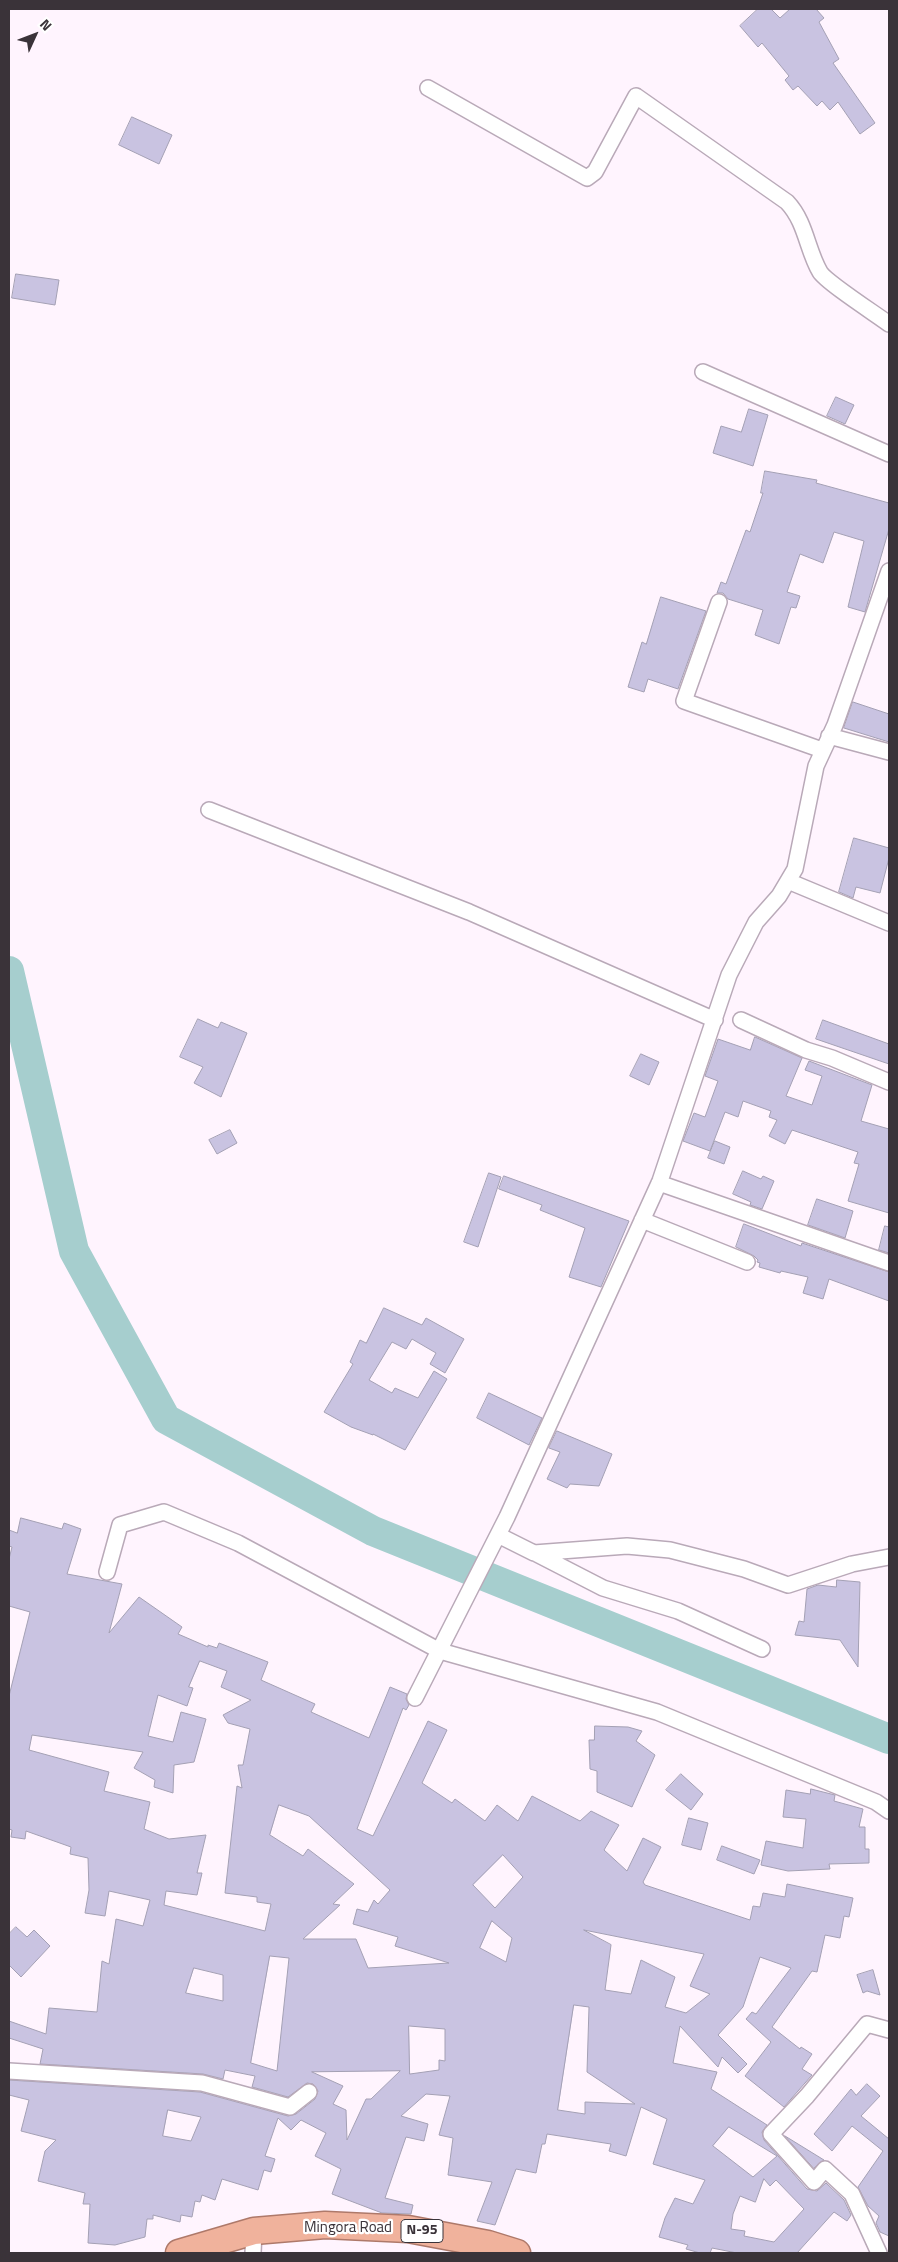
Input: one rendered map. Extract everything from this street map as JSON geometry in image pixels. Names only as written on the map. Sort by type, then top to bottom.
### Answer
[{"type":"highway","name":"Mingora Road","points":[[179,2253],[254,2242],[325,2225],[408,2229],[488,2244],[517,2253]]},
{"type":"street","points":[[428,88],[587,178],[595,172],[636,96],[787,202],[794,209],[807,236],[821,274],[889,324]]},
{"type":"street","points":[[703,372],[889,454]]},
{"type":"street","points":[[415,1698],[507,1517],[659,1182],[729,975],[756,922],[779,896],[795,869],[816,766],[882,615],[889,571]]},
{"type":"street","points":[[719,602],[684,701],[826,743],[889,752]]},
{"type":"street","points":[[209,810],[469,912],[715,1020]]},
{"type":"street","points":[[788,881],[889,923]]},
{"type":"street","points":[[741,1020],[806,1050],[832,1058],[889,1082]]},
{"type":"street","points":[[659,1182],[889,1263]]},
{"type":"street","points":[[642,1220],[747,1262]]},
{"type":"street","points":[[108,1572],[120,1525],[164,1512],[238,1543],[440,1651],[657,1712],[876,1802],[889,1811]]},
{"type":"street","points":[[498,1535],[603,1588],[678,1612],[762,1649]]},
{"type":"street","points":[[534,1553],[627,1546],[670,1550],[744,1569],[788,1585],[852,1564],[889,1557]]},
{"type":"street","points":[[879,2253],[852,2194],[825,2169],[814,2182],[771,2134],[807,2096],[867,2024],[889,2030]]},
{"type":"street","points":[[9,2071],[202,2083],[290,2108],[309,2092]]},
{"type":"building","points":[[758,9],[771,9],[780,18],[790,9],[816,9],[824,18],[819,22],[839,59],[833,63],[875,123],[860,134],[838,102],[830,110],[822,101],[817,106],[798,86],[793,90],[785,80],[789,76],[762,43],[758,47],[740,26]]},
{"type":"building","points":[[132,117],[172,135],[159,164],[119,145]]},
{"type":"building","points":[[16,274],[59,280],[55,305],[12,298]]},
{"type":"building","points":[[836,397],[854,405],[845,424],[827,416]]},
{"type":"building","points":[[749,409],[768,415],[753,466],[713,453],[721,426],[741,432]]},
{"type":"building","points":[[765,471],[817,480],[816,483],[889,503],[889,529],[865,612],[848,607],[864,541],[834,532],[823,563],[800,554],[787,592],[800,596],[796,608],[791,607],[779,644],[755,635],[763,610],[728,599],[723,593],[717,593],[721,582],[726,584],[746,530],[750,532],[763,493],[761,493]]},
{"type":"building","points":[[661,597],[706,611],[678,689],[648,679],[644,692],[628,687],[642,642],[646,644]]},
{"type":"building","points":[[853,702],[889,714],[889,742],[844,728]]},
{"type":"building","points":[[854,838],[889,848],[889,858],[880,893],[856,887],[853,898],[839,892]]},
{"type":"building","points":[[198,1019],[218,1028],[221,1022],[247,1033],[221,1097],[194,1083],[203,1067],[180,1057]]},
{"type":"building","points":[[823,1020],[889,1044],[889,1064],[816,1039]]},
{"type":"building","points":[[755,1037],[802,1058],[786,1096],[812,1105],[822,1076],[805,1070],[809,1061],[872,1085],[861,1121],[889,1129],[889,1213],[848,1201],[859,1164],[854,1163],[858,1152],[792,1130],[785,1144],[769,1136],[777,1120],[769,1117],[771,1111],[743,1101],[738,1117],[725,1112],[710,1151],[683,1141],[694,1113],[705,1117],[718,1081],[705,1076],[718,1039],[750,1050]]},
{"type":"building","points":[[641,1054],[659,1062],[649,1085],[630,1076]]},
{"type":"building","points":[[230,1130],[237,1143],[217,1154],[209,1140]]},
{"type":"building","points":[[715,1141],[730,1147],[724,1164],[708,1158]]},
{"type":"building","points":[[743,1171],[761,1179],[763,1176],[774,1181],[762,1209],[750,1205],[751,1202],[733,1194]]},
{"type":"building","points":[[489,1173],[501,1177],[478,1247],[464,1242]]},
{"type":"building","points":[[504,1176],[629,1221],[601,1287],[569,1277],[585,1228],[540,1210],[542,1205],[499,1189]]},
{"type":"building","points":[[817,1199],[853,1211],[845,1238],[808,1225]]},
{"type":"building","points":[[744,1224],[801,1246],[802,1243],[889,1272],[889,1301],[829,1279],[823,1299],[803,1293],[808,1277],[781,1271],[780,1273],[759,1267],[760,1263],[757,1262],[758,1260],[754,1256],[736,1247]]},
{"type":"building","points":[[885,1226],[889,1227],[889,1253],[879,1250]]},
{"type":"building","points":[[384,1308],[422,1325],[426,1318],[464,1339],[445,1373],[430,1364],[436,1353],[412,1339],[406,1349],[392,1342],[369,1380],[392,1393],[395,1388],[418,1398],[434,1371],[447,1379],[405,1450],[373,1434],[351,1427],[324,1412],[353,1364],[350,1362],[360,1340],[366,1343]]},
{"type":"building","points":[[489,1393],[542,1418],[529,1445],[477,1418]]},
{"type":"building","points":[[557,1431],[612,1454],[599,1486],[570,1484],[567,1488],[547,1479],[560,1452],[549,1448]]},
{"type":"building","points":[[21,1518],[62,1529],[64,1523],[81,1529],[67,1574],[122,1584],[109,1633],[139,1597],[182,1627],[178,1634],[208,1647],[208,1645],[217,1648],[219,1643],[268,1662],[261,1680],[315,1704],[311,1712],[369,1738],[390,1687],[407,1694],[406,1699],[409,1705],[406,1710],[403,1708],[357,1829],[373,1836],[428,1721],[447,1730],[422,1783],[452,1803],[455,1799],[485,1821],[497,1805],[518,1821],[532,1796],[580,1821],[591,1811],[619,1825],[604,1850],[627,1871],[643,1838],[661,1847],[643,1882],[645,1885],[750,1920],[753,1906],[760,1907],[763,1893],[785,1897],[787,1884],[853,1898],[849,1917],[844,1916],[840,1938],[825,1935],[817,1972],[812,1971],[772,2027],[800,2049],[801,2047],[812,2054],[802,2069],[812,2075],[784,2107],[745,2076],[771,2042],[746,2019],[752,2012],[756,2014],[791,1968],[760,1957],[743,2007],[718,2035],[747,2064],[738,2073],[722,2057],[718,2067],[680,2026],[673,2063],[717,2072],[711,2089],[767,2125],[762,2132],[764,2140],[807,2189],[817,2191],[826,2183],[844,2200],[851,2215],[847,2221],[834,2212],[797,2253],[737,2253],[712,2248],[710,2253],[700,2253],[686,2249],[688,2245],[659,2237],[665,2218],[675,2198],[693,2204],[705,2180],[653,2164],[667,2119],[641,2107],[626,2156],[609,2151],[611,2144],[547,2134],[545,2144],[542,2144],[536,2173],[516,2169],[495,2225],[477,2221],[492,2182],[448,2175],[453,2138],[439,2135],[450,2096],[426,2094],[401,2116],[428,2124],[424,2141],[406,2137],[385,2198],[413,2205],[411,2214],[382,2213],[332,2194],[341,2169],[315,2156],[326,2133],[301,2120],[291,2130],[278,2118],[265,2156],[275,2159],[271,2172],[264,2170],[258,2190],[222,2179],[215,2200],[202,2195],[200,2202],[195,2201],[192,2217],[181,2215],[180,2222],[153,2215],[153,2219],[147,2219],[145,2237],[115,2245],[88,2243],[90,2204],[83,2204],[85,2193],[38,2181],[45,2151],[56,2140],[21,2131],[29,2100],[9,2095],[9,2080],[200,2092],[288,2116],[296,2114],[315,2099],[318,2091],[313,2084],[307,2083],[288,2097],[252,2087],[255,2076],[225,2070],[223,2079],[203,2074],[40,2064],[43,2049],[9,2038],[9,2021],[46,2034],[49,2008],[97,2012],[102,1961],[109,1964],[116,1919],[143,1926],[150,1900],[109,1891],[105,1916],[85,1913],[89,1890],[88,1858],[70,1854],[71,1847],[26,1831],[25,1839],[11,1837],[12,1830],[9,1829],[9,1696],[30,1612],[9,1606],[9,1559],[12,1547],[9,1546],[9,1530],[17,1533]],"holes":[[[200,1661],[227,1671],[221,1687],[251,1700],[223,1715],[228,1723],[250,1729],[243,1765],[238,1765],[242,1788],[237,1786],[225,1893],[257,1897],[257,1902],[271,1904],[265,1931],[164,1905],[166,1891],[197,1895],[202,1873],[197,1873],[206,1835],[169,1839],[144,1829],[150,1802],[104,1791],[109,1772],[29,1750],[32,1735],[143,1752],[134,1768],[155,1780],[154,1787],[173,1793],[174,1765],[194,1762],[206,1719],[181,1712],[173,1742],[148,1736],[158,1695],[187,1706],[193,1688],[189,1687]],[[279,1805],[309,1816],[390,1890],[378,1904],[374,1900],[368,1912],[357,1909],[353,1924],[398,1937],[395,1946],[449,1963],[368,1968],[356,1939],[303,1939],[340,1905],[333,1904],[354,1884],[308,1849],[303,1856],[270,1835]],[[503,1855],[523,1877],[495,1908],[473,1885]],[[492,1921],[512,1938],[506,1962],[480,1948]],[[584,1930],[704,1954],[690,1986],[710,1994],[686,2013],[665,2007],[675,1977],[641,1960],[631,1994],[605,1990],[611,1945]],[[270,1956],[289,1958],[277,2071],[251,2063]],[[194,1968],[223,1975],[223,2001],[186,1993]],[[574,2005],[589,2007],[587,2072],[635,2104],[585,2102],[585,2114],[558,2110]],[[409,2026],[445,2029],[445,2061],[439,2060],[439,2070],[410,2074]],[[400,2071],[371,2099],[366,2099],[347,2140],[346,2110],[333,2104],[343,2086],[312,2072]],[[168,2110],[201,2117],[191,2141],[163,2136]],[[729,2127],[777,2156],[753,2177],[713,2146]],[[764,2179],[770,2186],[776,2180],[804,2209],[774,2242],[744,2236],[745,2231],[731,2229],[733,2214],[740,2196],[755,2202]]]},
{"type":"building","points":[[837,1580],[860,1582],[858,1667],[840,1640],[795,1635],[799,1621],[804,1622],[807,1589],[818,1585],[836,1587]]},
{"type":"building","points":[[595,1726],[628,1727],[642,1731],[636,1741],[655,1755],[632,1807],[597,1792],[597,1771],[590,1769],[589,1740],[594,1740]]},
{"type":"building","points":[[681,1774],[703,1794],[691,1810],[666,1790]]},
{"type":"building","points":[[811,1789],[835,1795],[834,1801],[863,1809],[859,1827],[865,1827],[865,1849],[869,1849],[869,1863],[829,1864],[830,1869],[788,1871],[761,1865],[766,1841],[803,1848],[806,1819],[783,1817],[786,1790],[810,1794]]},
{"type":"building","points":[[689,1818],[708,1823],[701,1850],[682,1845]]},
{"type":"building","points":[[722,1846],[760,1860],[754,1874],[717,1860]]},
{"type":"building","points":[[16,1927],[27,1937],[34,1930],[50,1946],[21,1977],[9,1965],[9,1934]]},
{"type":"building","points":[[873,1970],[880,1995],[867,1991],[863,1993],[857,1975]]},
{"type":"building","points":[[867,2084],[880,2096],[861,2116],[889,2139],[889,2236],[880,2232],[876,2223],[879,2216],[868,2206],[858,2187],[883,2151],[852,2126],[832,2151],[814,2134],[851,2089],[856,2095]]},
{"type":"building","points":[[785,2136],[824,2160],[814,2168]]},
{"type":"waterway","points":[[9,971],[74,1251],[166,1419],[373,1531],[889,1739]]}]
